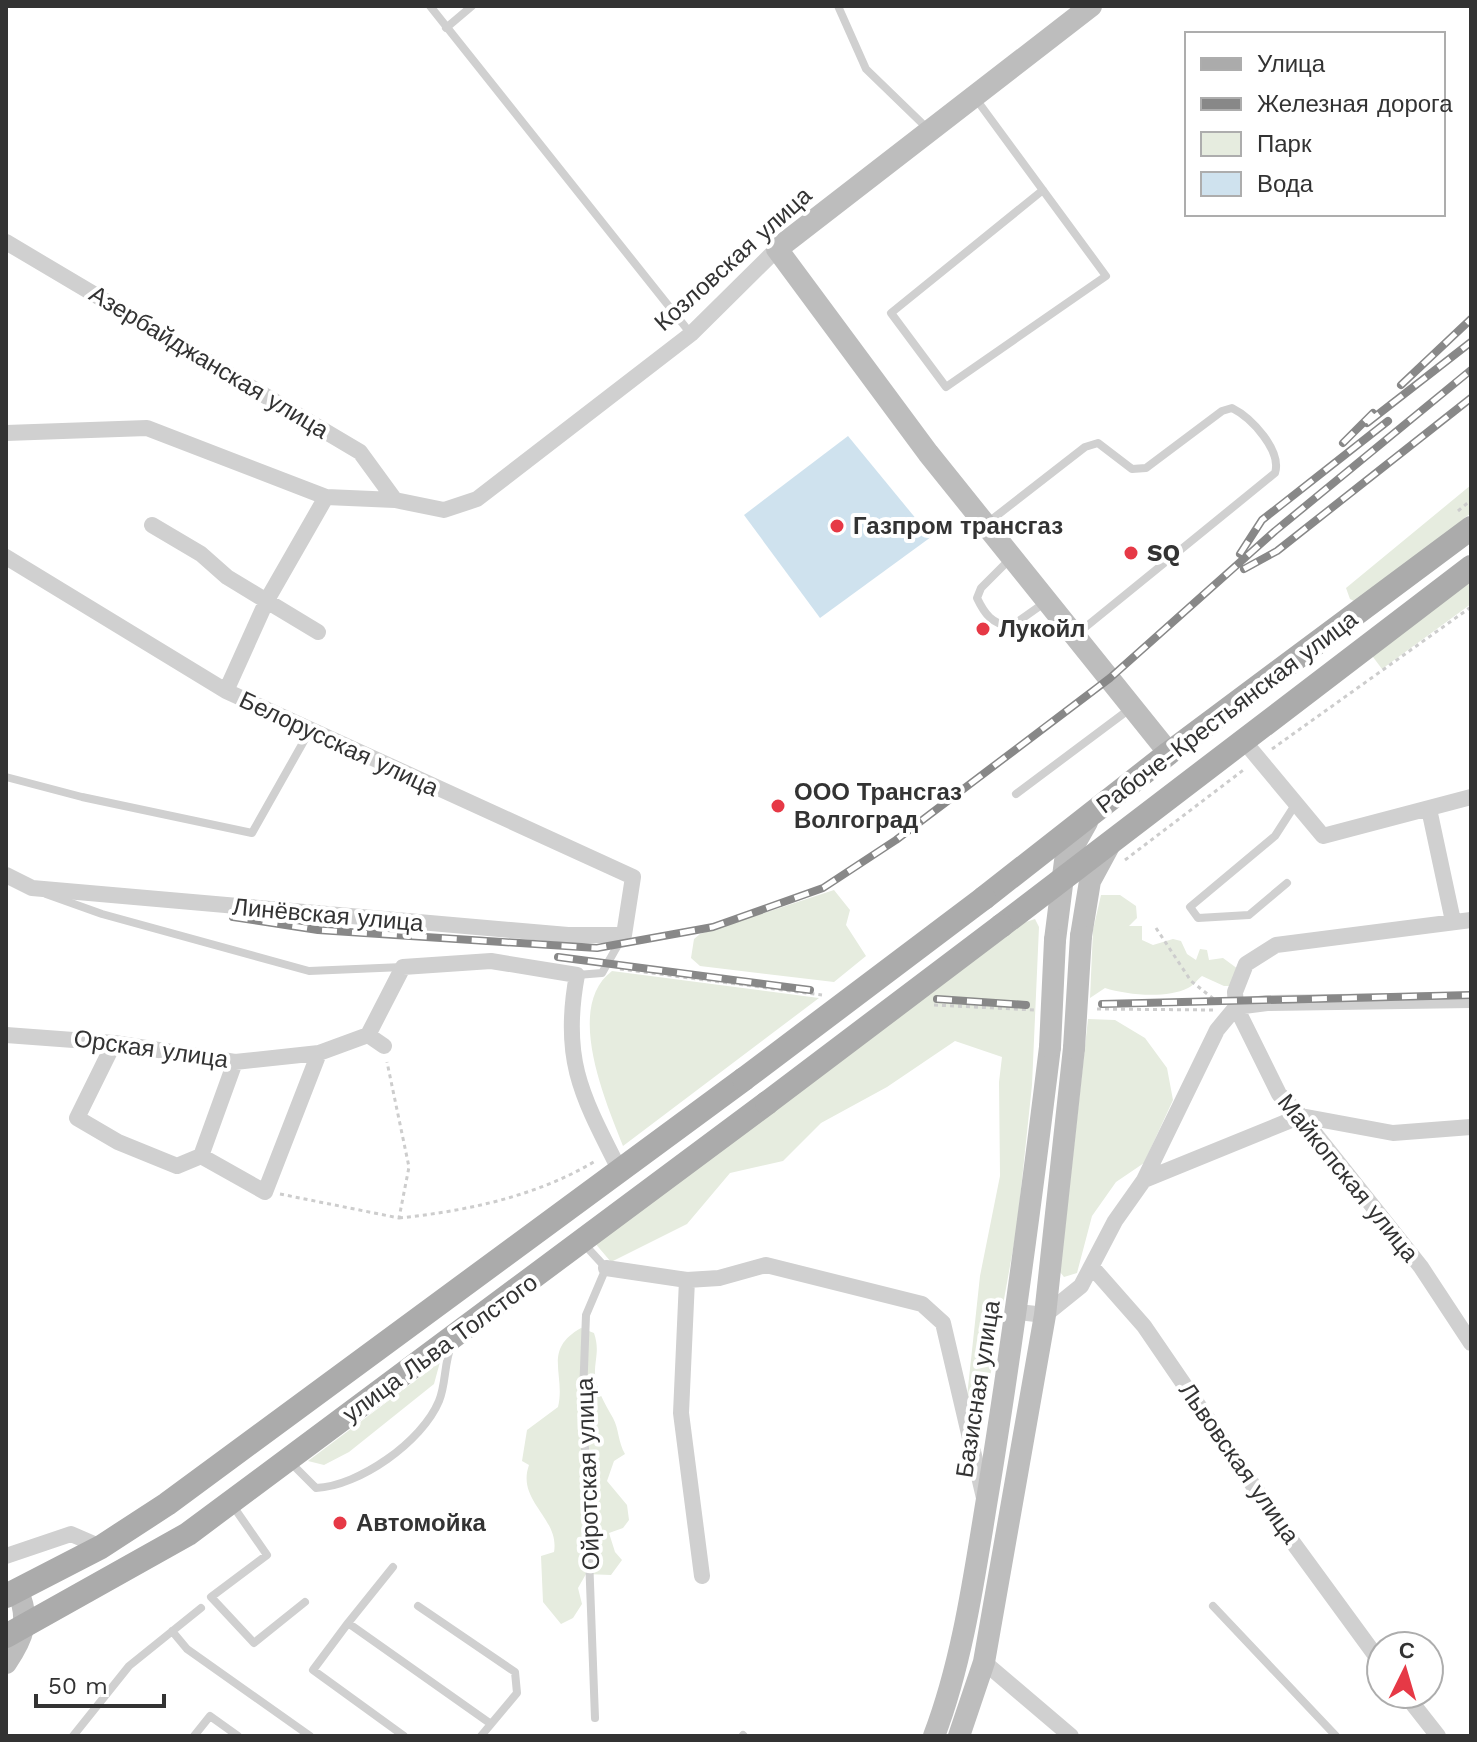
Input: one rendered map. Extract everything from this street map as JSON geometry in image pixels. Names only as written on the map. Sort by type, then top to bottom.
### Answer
[{"type":"main road","name":"Рабоче-Крестьянская улица","points":[[744,1079],[984,898],[1069,865],[1092,815],[1169,753],[1471,528]]},
{"type":"main road","name":"Рабоче-Крестьянская улица","points":[[767,1103],[1001,926],[1069,865],[1250,750],[1471,567]]},
{"type":"main road","name":"улица Льва Толстого","points":[[12,1593],[101,1547],[167,1504],[615,1161],[744,1079]]},
{"type":"main road","name":"улица Льва Толстого","points":[[15,1632],[188,1534],[583,1243],[767,1103]]},
{"type":"street","name":"Козловская улица","points":[[6,433],[147,428],[326,497],[395,500],[444,510],[477,499],[691,334],[777,249],[1091,6]]},
{"type":"street","name":"Азербайджанская улица","points":[[6,242],[360,452],[395,500]]},
{"type":"street","points":[[777,249],[910,429],[1169,753]]},
{"type":"street","points":[[226,691],[267,600],[326,497]]},
{"type":"street","points":[[152,525],[201,554],[227,577],[318,632]]},
{"type":"street","name":"Белорусская улица","points":[[6,557],[226,691],[309,732],[633,877],[624,935]]},
{"type":"street","points":[[1250,750],[1323,836],[1471,797]]},
{"type":"street","points":[[1429,809],[1453,921]]},
{"type":"street","points":[[959,1736],[984,1662],[1045,1315],[1074,1048],[1081,936],[1069,865]]},
{"type":"street","name":"Базисная улица","points":[[934,1736],[964,1628],[1018,1312],[1050,1047],[1056,932],[1069,865]]},
{"type":"street","name":"Линёвская улица","points":[[7,880],[32,888],[458,927],[624,935]]},
{"type":"street","points":[[1027,905],[1047,909],[1056,932]]},
{"type":"street","points":[[1236,1007],[1235,992],[1246,964],[1276,945],[1471,920]]},
{"type":"street","points":[[384,1046],[368,1035],[403,967],[491,961],[577,975],[570,1014],[570,1048],[588,1109],[615,1161]]},
{"type":"street","points":[[1018,1312],[1045,1315],[1081,1286],[1115,1221],[1144,1180],[1217,1030],[1236,1007],[1267,1003],[1471,1000]]},
{"type":"street","name":"Майкопская улица","points":[[1236,1007],[1279,1094],[1301,1116],[1421,1267],[1471,1343]]},
{"type":"street","name":"Орская улица","points":[[6,1035],[114,1043],[235,1062],[319,1053],[368,1035]]},
{"type":"street","points":[[114,1043],[77,1118],[118,1142],[177,1166],[201,1156],[235,1062]]},
{"type":"street","points":[[201,1156],[265,1192],[319,1053]]},
{"type":"street","points":[[1144,1180],[1301,1116],[1393,1133],[1471,1127]]},
{"type":"street","points":[[606,1268],[687,1280],[719,1278],[766,1265],[922,1304],[943,1323],[986,1504]]},
{"type":"street","name":"Львовская улица","points":[[1092,1267],[1144,1326],[1283,1529],[1365,1641]]},
{"type":"street","points":[[687,1280],[681,1413],[702,1576]]},
{"type":"street","points":[[6,1556],[71,1534],[101,1547]]},
{"type":"street","points":[[6,1663],[25,1608],[12,1593]]},
{"type":"street","points":[[984,1662],[1071,1736]]},
{"type":"street","points":[[1418,1710],[1438,1736]]},
{"type":"lane","points":[[430,6],[691,334]]},
{"type":"lane","points":[[446,28],[472,6]]},
{"type":"lane","points":[[838,6],[866,69],[930,130]]},
{"type":"lane","points":[[974,96],[1043,190],[1106,276],[946,387],[891,313],[1043,190]]},
{"type":"lane","points":[[986,524],[1085,447],[1098,443],[1132,469],[1146,468],[1222,411],[1232,408],[1243,413],[1276,454],[1278,463],[1275,473],[1076,635]]},
{"type":"lane","points":[[1012,557],[981,588],[977,598],[983,611],[995,624],[1010,627],[1048,600]]},
{"type":"lane","points":[[1016,794],[1133,706]]},
{"type":"lane","points":[[6,777],[82,797],[252,833],[309,732]]},
{"type":"lane","points":[[1287,883],[1249,915],[1198,918],[1190,907],[1275,836],[1295,805]]},
{"type":"lane","name":"Линёвская улица","points":[[32,888],[102,914],[309,971],[403,967]]},
{"type":"lane","points":[[577,975],[602,973],[624,935]]},
{"type":"lane","points":[[583,1243],[606,1268]]},
{"type":"lane","name":"Ойротская улица","points":[[595,1718],[583,1395],[586,1315],[606,1268]]},
{"type":"lane","points":[[288,1459],[316,1488],[337,1487],[389,1457],[433,1415],[441,1397],[454,1338]]},
{"type":"lane","points":[[231,1502],[267,1555],[211,1597],[254,1643],[305,1602]]},
{"type":"lane","points":[[393,1567],[313,1670],[404,1736]]},
{"type":"lane","points":[[418,1606],[515,1672],[517,1693],[481,1736]]},
{"type":"lane","points":[[1213,1606],[1336,1736]]},
{"type":"lane","points":[[73,1736],[129,1666],[201,1608]]},
{"type":"lane","points":[[348,1623],[491,1724]]},
{"type":"lane","points":[[172,1631],[187,1649],[310,1736]]},
{"type":"lane","points":[[194,1736],[210,1716],[238,1736]]},
{"type":"path","points":[[1125,860],[1250,750],[1471,607]]},
{"type":"path","points":[[1156,928],[1191,981],[1225,1010],[1236,1007]]},
{"type":"path","points":[[384,1046],[409,1167],[399,1218]]},
{"type":"path","points":[[265,1192],[305,1197],[399,1218],[452,1213],[615,1161]]},
{"type":"green space","points":[[1471,485],[1471,513],[1358,603],[1350,599],[1346,588]]},
{"type":"green space","points":[[1471,573],[1471,604],[1382,669],[1367,649]]},
{"type":"green space","points":[[834,890],[850,910],[846,925],[866,956],[834,982],[700,966],[691,958],[694,939],[700,934]]},
{"type":"green space","points":[[1101,895],[1120,895],[1136,906],[1137,918],[1129,926],[1142,926],[1142,940],[1153,945],[1173,939],[1181,941],[1187,954],[1196,960],[1200,949],[1207,950],[1209,960],[1223,958],[1238,969],[1233,986],[1224,986],[1202,976],[1190,987],[1169,994],[1135,994],[1105,988],[1090,998],[1093,930]]},
{"type":"green space","points":[[1035,919],[1039,927],[1032,1085],[1017,1227],[980,1433],[966,1406],[980,1276],[1000,1176],[999,1082],[1002,1057],[955,1041],[887,1087],[821,1123],[783,1161],[730,1173],[687,1224],[611,1262],[594,1242],[1023,923]]},
{"type":"green space","points":[[612,971],[819,998],[623,1146],[599,1081],[590,1031],[591,1007],[598,987]]},
{"type":"green space","points":[[1088,1019],[1115,1020],[1145,1038],[1167,1068],[1173,1100],[1144,1163],[1116,1182],[1092,1216],[1077,1273],[1064,1277],[1060,1272]]},
{"type":"green space","points":[[581,1328],[594,1333],[597,1347],[596,1383],[615,1422],[625,1454],[614,1461],[607,1481],[627,1505],[629,1520],[623,1528],[609,1533],[615,1552],[622,1560],[611,1575],[586,1574],[578,1588],[582,1604],[573,1618],[561,1624],[543,1602],[541,1556],[554,1552],[554,1540],[528,1489],[529,1465],[522,1461],[527,1430],[558,1407],[559,1354],[569,1336]]},
{"type":"green space","points":[[440,1362],[434,1384],[349,1452],[324,1465],[308,1461]]},
{"type":"water","name":"Газпром трансгаз","points":[[848,436],[931,537],[820,618],[744,515]]},
{"type":"railway","points":[[1401,385],[1471,319]]},
{"type":"railway","points":[[1367,423],[1471,342]]},
{"type":"railway","points":[[233,917],[318,930],[597,948],[713,927],[823,888],[896,840],[1110,678],[1275,531],[1471,370]]},
{"type":"railway","points":[[1244,569],[1277,551],[1471,398]]},
{"type":"railway","points":[[1343,443],[1373,413]]},
{"type":"railway","points":[[1240,554],[1262,520],[1388,421]]},
{"type":"railway","points":[[558,957],[810,990]]},
{"type":"railway","points":[[1102,1004],[1471,995]]},
{"type":"railway","points":[[937,999],[1026,1005]]},
{"type":"place","name":"Газпром трансгаз","points":[[837,526]]},
{"type":"place","name":"SQ","points":[[1131,553]]},
{"type":"place","name":"Лукойл","points":[[983,629]]},
{"type":"place","name":"ООО Трансгаз Волгоград","points":[[778,806]]},
{"type":"place","name":"Автомойка","points":[[340,1523]]}]
